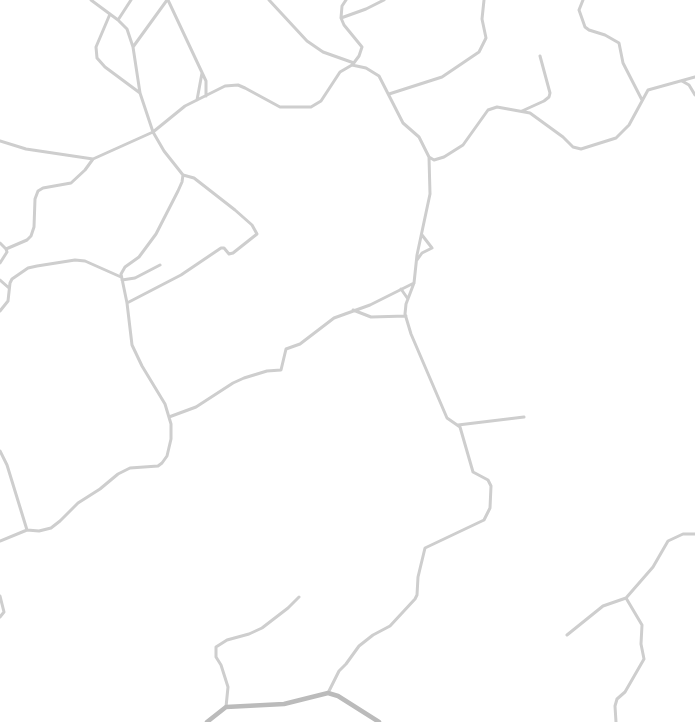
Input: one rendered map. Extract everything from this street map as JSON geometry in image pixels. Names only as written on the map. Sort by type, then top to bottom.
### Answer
[{"type":"street","points":[[91,0],[118,20],[127,29],[133,47],[140,94],[153,132],[164,151],[183,175],[194,178],[235,210],[252,225],[257,234],[233,253],[229,254],[224,248],[221,248],[176,278],[128,303]]},
{"type":"street","points":[[118,20],[131,0]]},
{"type":"street","points":[[133,47],[168,0],[206,81],[206,96]]},
{"type":"street","points":[[269,0],[307,41],[323,52],[373,71],[379,76],[403,123],[419,137],[430,157],[435,160]]},
{"type":"street","points":[[6,249],[27,240],[31,236],[36,216],[36,195],[42,188],[71,183],[85,170],[93,159],[153,132],[177,111],[225,86],[238,85],[280,107],[311,107],[321,101],[340,72],[353,64],[359,56],[362,47],[344,25],[341,18],[342,6],[346,0]]},
{"type":"street","points":[[341,18],[366,9],[384,0]]},
{"type":"street","points":[[389,94],[442,77],[479,52],[486,38],[482,19],[484,0]]},
{"type":"street","points":[[583,0],[579,10],[585,27],[619,43],[622,49],[622,63],[642,100]]},
{"type":"street","points":[[110,14],[96,47],[97,58],[105,67],[140,94]]},
{"type":"street","points":[[522,111],[544,101],[549,97],[550,93],[540,56]]},
{"type":"street","points":[[197,100],[202,72]]},
{"type":"street","points":[[429,164],[463,145],[491,108],[497,107],[522,111],[533,115],[563,137],[573,147],[581,149],[616,138],[629,125],[648,90],[695,77]]},
{"type":"street","points":[[681,81],[689,85],[695,95]]},
{"type":"street","points":[[0,141],[26,149],[93,159]]},
{"type":"street","points":[[430,157],[430,194],[414,283],[405,308],[410,334],[447,418],[458,425],[524,417]]},
{"type":"street","points":[[0,541],[27,530],[39,531],[51,528],[60,522],[78,503],[124,470],[141,466],[158,466],[167,456],[170,439],[169,417],[161,396],[146,373],[134,350],[131,340],[128,303],[121,278],[125,267],[139,257],[156,234],[178,191],[183,175]]},
{"type":"street","points":[[417,260],[422,253],[432,247],[422,234]]},
{"type":"street","points":[[0,243],[6,249]]},
{"type":"street","points":[[0,263],[5,255],[6,249]]},
{"type":"street","points":[[0,311],[6,305],[12,279],[28,268],[75,260],[96,264],[121,278],[135,278],[160,265]]},
{"type":"street","points":[[0,280],[9,288]]},
{"type":"street","points":[[169,417],[196,407],[233,382],[267,371],[281,370],[286,349],[300,344],[329,322],[353,310],[370,305],[414,283]]},
{"type":"street","points":[[401,289],[408,299]]},
{"type":"street","points":[[353,310],[371,317],[406,316]]},
{"type":"street","points":[[328,693],[338,671],[346,664],[359,646],[373,635],[390,626],[415,599],[417,595],[417,582],[425,548],[484,520],[489,511],[491,486],[488,480],[473,472],[458,425]]},
{"type":"street","points":[[0,451],[6,461],[27,530]]},
{"type":"street","points":[[567,635],[598,609],[611,602],[626,598],[653,567],[668,541],[686,533],[695,534]]},
{"type":"street","points":[[0,596],[4,612],[0,616]]},
{"type":"street","points":[[226,707],[228,687],[216,657],[216,646],[227,640],[249,634],[262,628],[288,608],[299,596]]},
{"type":"street","points":[[616,722],[614,706],[617,699],[625,692],[644,659],[641,644],[642,625],[626,598]]},
{"type":"street","points":[[208,722],[226,707],[284,704],[328,693],[338,696],[379,722]]}]
